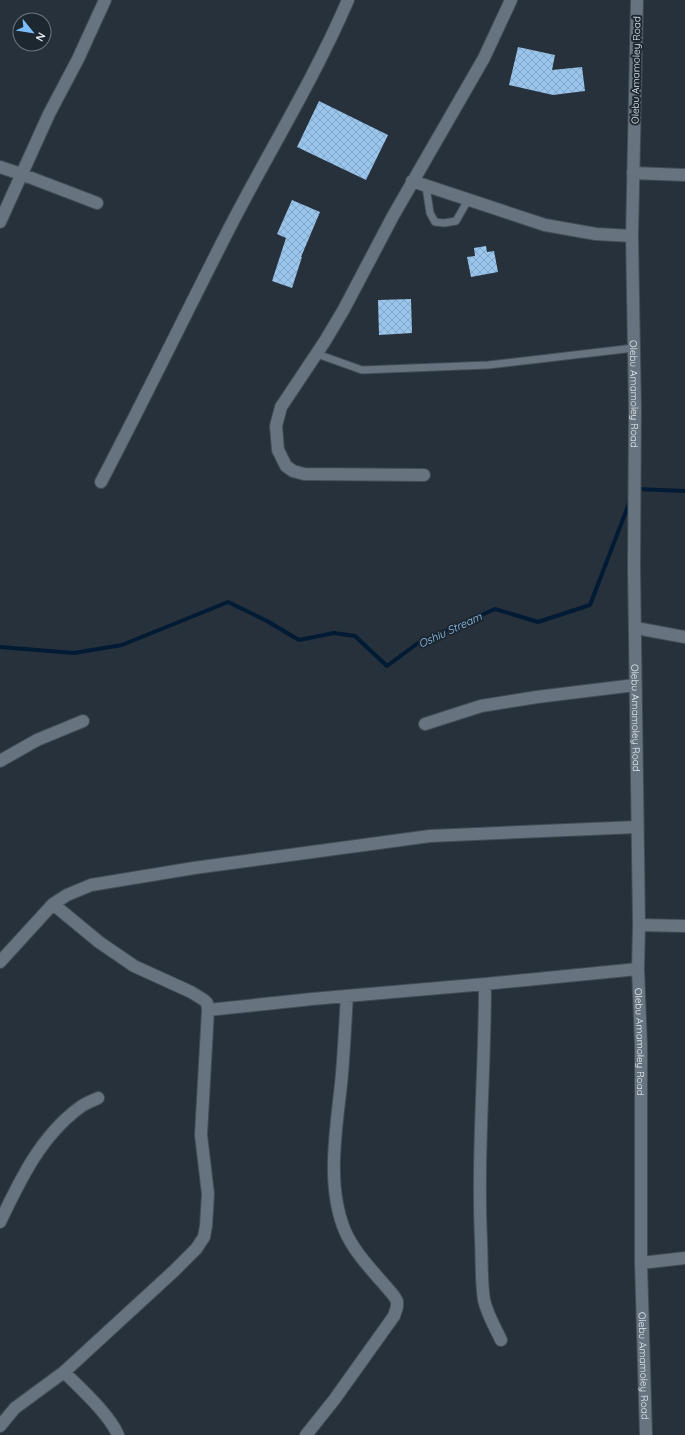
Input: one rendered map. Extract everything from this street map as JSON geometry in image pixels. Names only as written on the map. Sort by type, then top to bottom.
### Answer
[{"type":"street","points":[[0,222],[49,114],[78,59],[105,0]]},
{"type":"street","points":[[101,482],[137,414],[233,222],[320,63],[348,0]]},
{"type":"street","points":[[424,474],[304,474],[293,471],[286,466],[278,450],[276,426],[281,407],[317,354],[344,309],[412,181],[484,58],[511,0]]},
{"type":"street","name":"Olebu Amamoley Road","points":[[637,0],[632,236],[639,925],[638,969],[641,1045],[641,1263],[646,1435]]},
{"type":"street","points":[[0,167],[97,203]]},
{"type":"street","points":[[633,174],[685,175]]},
{"type":"street","points":[[412,181],[426,187],[545,225],[596,234],[632,236]]},
{"type":"street","points":[[636,628],[685,637]]},
{"type":"street","points":[[425,724],[481,706],[537,697],[636,685]]},
{"type":"street","points":[[0,761],[37,740],[83,721]]},
{"type":"street","points":[[0,962],[53,904],[67,895],[91,886],[201,867],[430,836],[637,827]]},
{"type":"street","points":[[0,1426],[15,1408],[64,1372],[175,1270],[196,1249],[204,1237],[206,1226],[208,1194],[201,1135],[208,1010],[207,1003],[204,1000],[134,966],[99,942],[53,904]]},
{"type":"street","points":[[639,925],[685,926]]},
{"type":"street","points":[[208,1010],[638,969]]},
{"type":"street","points":[[485,984],[485,1040],[479,1166],[480,1218],[484,1300],[488,1314],[501,1340]]},
{"type":"street","points":[[306,1435],[370,1351],[394,1316],[397,1307],[397,1300],[369,1269],[355,1249],[338,1213],[334,1170],[347,996]]},
{"type":"street","points":[[0,1222],[24,1172],[38,1151],[64,1120],[80,1107],[98,1098]]},
{"type":"street","points":[[641,1263],[685,1258]]},
{"type":"street","points":[[64,1372],[114,1426],[118,1435]]},
{"type":"lane","points":[[426,187],[430,214],[435,222],[444,223],[456,221],[468,200]]},
{"type":"lane","points":[[317,354],[362,370],[488,365],[634,348]]},
{"type":"building","points":[[518,47],[555,55],[552,70],[582,67],[585,91],[553,95],[509,85]]},
{"type":"building","points":[[319,101],[388,135],[366,180],[297,147]]},
{"type":"building","points":[[292,200],[320,212],[301,257],[292,288],[272,281],[286,238],[277,234]]},
{"type":"building","points":[[486,246],[487,252],[494,251],[498,272],[471,277],[467,257],[475,256],[474,248]]},
{"type":"building","points":[[411,299],[412,333],[379,335],[378,300]]},
{"type":"waterway","name":"Oshiu Stream","points":[[637,489],[685,491]]},
{"type":"waterway","name":"Oshiu Stream","points":[[0,647],[74,653],[122,645],[228,602],[267,621],[299,640],[334,633],[355,636],[387,666],[418,643],[495,609],[538,622],[590,605],[630,501]]}]
